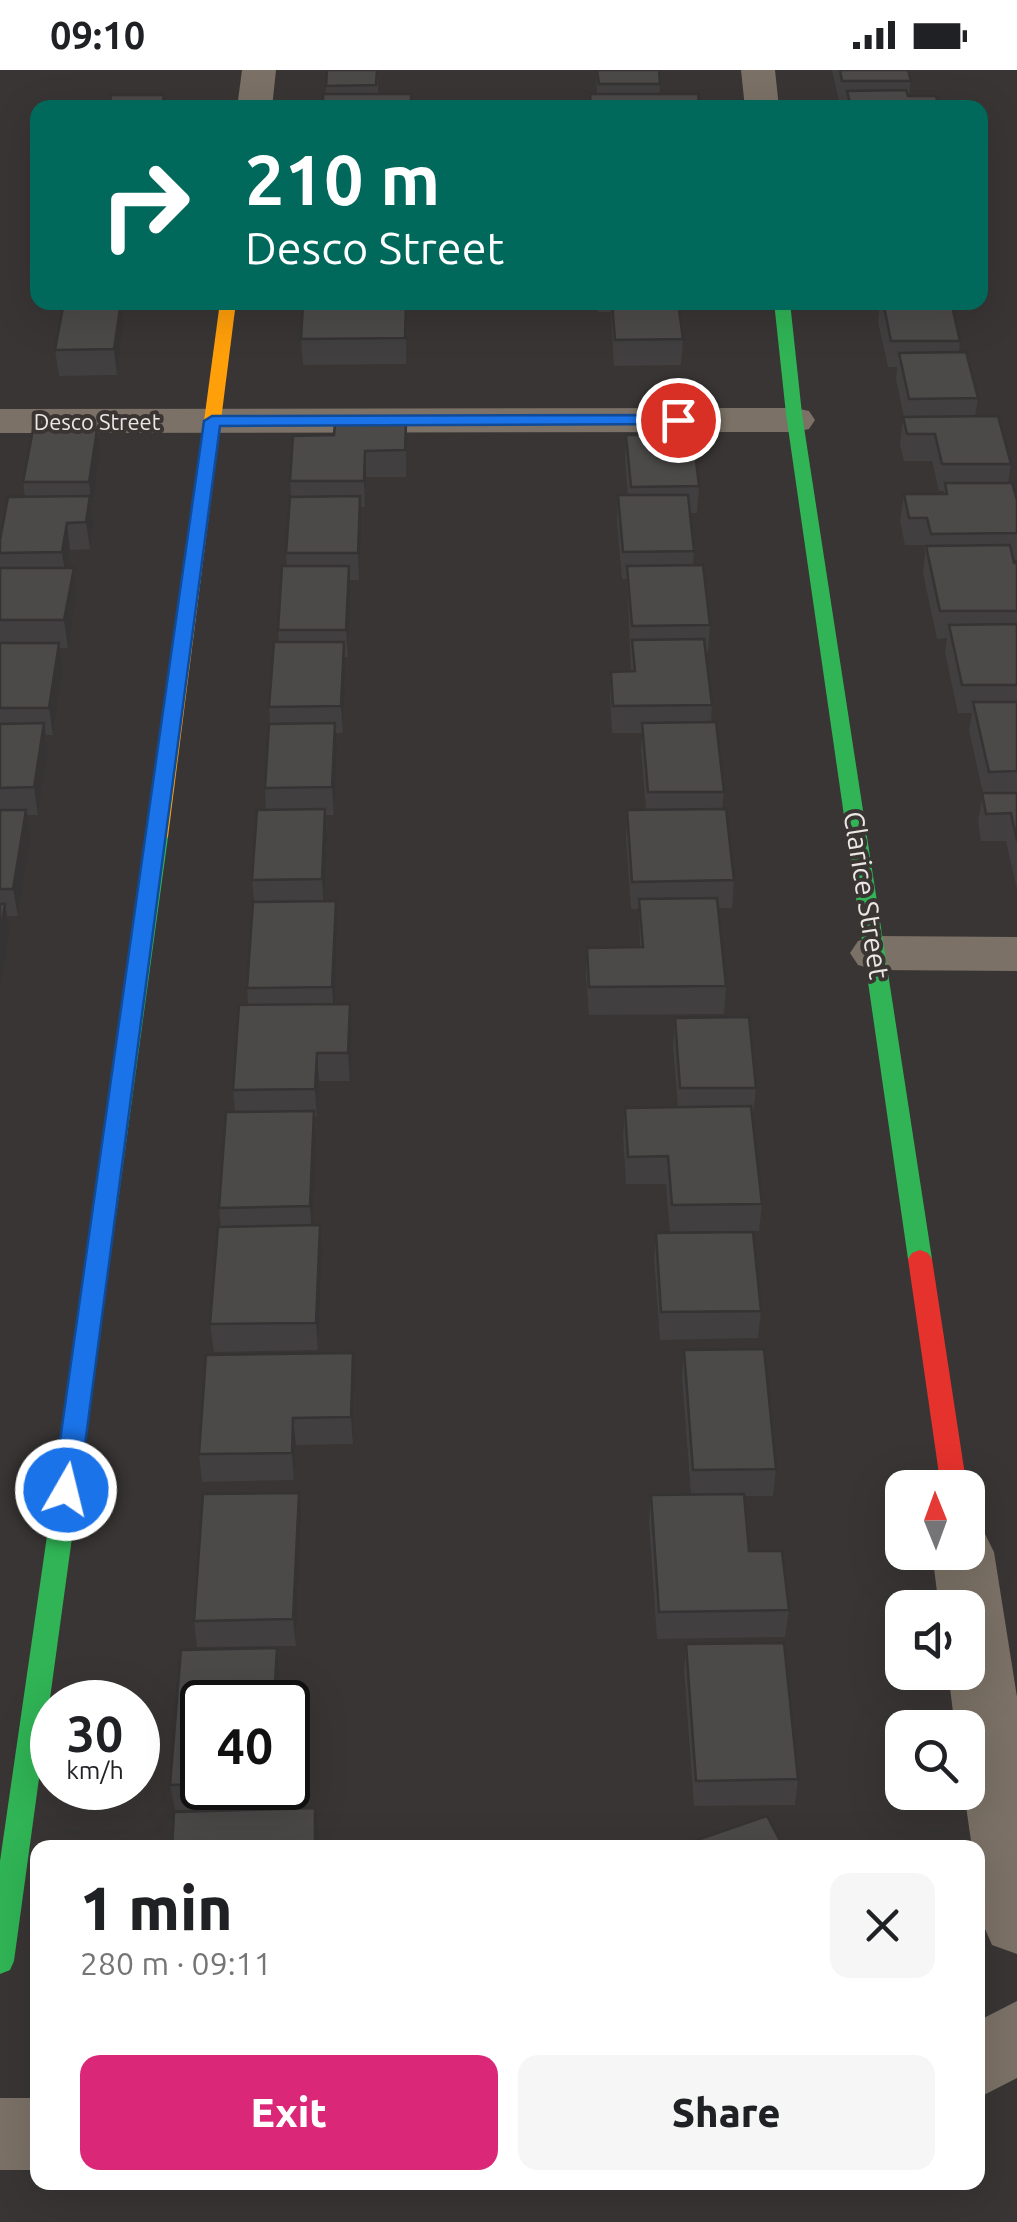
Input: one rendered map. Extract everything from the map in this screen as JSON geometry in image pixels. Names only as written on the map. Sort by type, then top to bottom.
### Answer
[{"type":"street","points":[[255,100],[259,70]]},
{"type":"street","points":[[758,70],[761,100]]},
{"type":"street","points":[[0,1961],[227,310]]},
{"type":"street","name":"Clarice Street","points":[[783,310],[795,420],[951,1470]]},
{"type":"street","name":"Desco Street","points":[[0,421],[795,420]]},
{"type":"street","points":[[876,953],[1017,954]]},
{"type":"street","points":[[966,1570],[1017,1922]]},
{"type":"street","points":[[985,2059],[1017,2036]]},
{"type":"street","points":[[0,2134],[30,2134]]},
{"type":"building","points":[[327,70],[377,70],[376,85],[326,86]]},
{"type":"building","points":[[597,70],[659,70],[660,84],[599,84]]},
{"type":"building","points":[[840,70],[908,70],[911,81],[842,81]]},
{"type":"building","points":[[906,90],[908,96],[936,96],[937,100],[849,100],[847,91]]},
{"type":"building","points":[[323,94],[411,94],[411,100],[323,100]]},
{"type":"building","points":[[590,94],[698,94],[699,100],[590,100]]},
{"type":"building","points":[[111,95],[164,95],[163,100],[110,100]]},
{"type":"building","points":[[62,310],[120,310],[114,349],[55,350]]},
{"type":"building","points":[[303,310],[406,310],[405,338],[301,339]]},
{"type":"building","points":[[613,310],[679,310],[683,339],[615,340]]},
{"type":"building","points":[[885,310],[953,310],[960,341],[891,341]]},
{"type":"building","points":[[966,352],[978,398],[909,399],[899,353]]},
{"type":"building","points":[[998,416],[1011,464],[942,464],[935,434],[907,434],[903,417]]},
{"type":"building","points":[[335,423],[406,423],[405,450],[365,451],[364,481],[290,481],[293,436],[334,435]]},
{"type":"building","points":[[33,430],[97,430],[89,482],[23,482]]},
{"type":"building","points":[[693,434],[699,486],[631,487],[626,435]]},
{"type":"building","points":[[945,483],[1012,483],[1017,500],[1017,533],[931,534],[927,518],[909,518],[904,494],[947,494]]},
{"type":"building","points":[[618,495],[688,495],[694,551],[623,552]]},
{"type":"building","points":[[90,496],[86,522],[67,523],[62,552],[0,553],[8,497]]},
{"type":"building","points":[[360,496],[358,553],[286,553],[290,497]]},
{"type":"building","points":[[1010,545],[1017,563],[1017,611],[940,611],[926,546]]},
{"type":"building","points":[[703,565],[710,625],[632,626],[627,566]]},
{"type":"building","points":[[282,566],[349,566],[346,630],[278,630]]},
{"type":"building","points":[[0,568],[74,568],[64,620],[0,620]]},
{"type":"building","points":[[1017,624],[1017,685],[962,685],[949,625]]},
{"type":"building","points":[[704,639],[712,705],[613,706],[611,672],[635,671],[632,640]]},
{"type":"building","points":[[274,642],[344,642],[341,706],[269,707]]},
{"type":"building","points":[[0,643],[59,643],[49,708],[0,708]]},
{"type":"building","points":[[973,702],[1017,702],[1017,771],[989,772]]},
{"type":"building","points":[[716,722],[724,792],[648,792],[642,723]]},
{"type":"building","points":[[44,723],[34,787],[0,788],[0,724]]},
{"type":"building","points":[[335,723],[332,787],[265,788],[269,724]]},
{"type":"building","points":[[982,793],[1017,793],[1017,841],[1011,813],[986,814]]},
{"type":"building","points":[[325,809],[322,879],[252,880],[257,810]]},
{"type":"building","points":[[726,809],[734,880],[632,882],[627,810]]},
{"type":"building","points":[[0,810],[26,810],[13,889],[0,889]]},
{"type":"building","points":[[717,898],[726,986],[589,987],[587,948],[643,947],[639,899]]},
{"type":"building","points":[[336,901],[332,987],[247,988],[253,902]]},
{"type":"building","points":[[0,904],[5,904],[0,933]]},
{"type":"building","points":[[350,1004],[348,1053],[317,1053],[315,1089],[233,1090],[239,1005]]},
{"type":"building","points":[[749,1017],[756,1088],[680,1088],[675,1018]]},
{"type":"building","points":[[751,1106],[762,1204],[672,1205],[668,1156],[628,1157],[625,1108]]},
{"type":"building","points":[[314,1111],[310,1206],[219,1208],[226,1112]]},
{"type":"building","points":[[320,1225],[316,1323],[210,1324],[218,1227]]},
{"type":"building","points":[[753,1232],[761,1311],[661,1312],[656,1233]]},
{"type":"building","points":[[764,1349],[776,1469],[693,1470],[684,1350]]},
{"type":"building","points":[[353,1353],[351,1417],[293,1418],[292,1453],[199,1454],[206,1355]]},
{"type":"building","points":[[299,1493],[293,1619],[194,1621],[203,1494]]},
{"type":"building","points":[[744,1494],[749,1551],[782,1551],[789,1610],[659,1612],[651,1495]]},
{"type":"building","points":[[784,1643],[798,1779],[696,1781],[686,1644]]},
{"type":"building","points":[[277,1648],[275,1680],[180,1680],[180,1785],[170,1785],[181,1650]]},
{"type":"building","points":[[315,1808],[315,1840],[172,1840],[174,1812]]},
{"type":"building","points":[[767,1816],[780,1840],[697,1840]]},
{"type":"traffic: fast","points":[[783,310],[794,414],[920,1259]]},
{"type":"traffic: fast","points":[[0,1961],[158,837]]},
{"type":"traffic: slow","points":[[158,837],[227,310]]},
{"type":"traffic: jam","points":[[920,1259],[951,1470]]},
{"type":"route","points":[[66,1490],[212,421],[678,420]]}]
